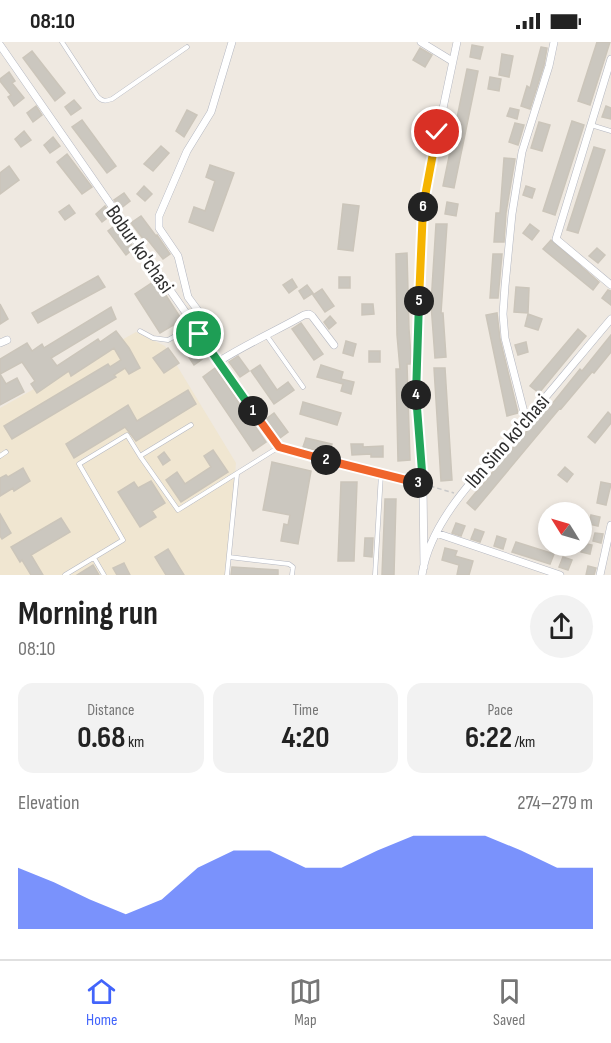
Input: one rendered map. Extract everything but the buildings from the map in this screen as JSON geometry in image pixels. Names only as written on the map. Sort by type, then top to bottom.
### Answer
[{"type":"street","points":[[199,334],[206,325],[188,297],[178,256],[159,228],[159,216],[188,151],[211,112],[232,42]]},
{"type":"street","points":[[421,42],[452,61]]},
{"type":"street","points":[[424,567],[423,484],[416,385],[423,203],[457,42]]},
{"type":"street","points":[[526,420],[505,338],[504,296],[512,214],[522,152],[549,66],[554,42]]},
{"type":"street","name":"Bobur ko'chasi","points":[[0,45],[279,447]]},
{"type":"street","points":[[611,59],[556,239],[611,285]]},
{"type":"street","points":[[218,362],[309,314],[334,345]]},
{"type":"street","name":"Ibn Sino ko'chasi","points":[[422,575],[436,532],[461,495],[611,319]]},
{"type":"street","points":[[279,447],[423,484]]},
{"type":"street","points":[[600,575],[611,525]]},
{"type":"street","points":[[436,532],[560,575]]},
{"type":"lane","points":[[62,42],[98,97],[105,101],[112,99],[187,47]]},
{"type":"lane","points":[[591,125],[611,131]]},
{"type":"lane","points":[[140,331],[153,338],[168,340],[193,326]]},
{"type":"lane","points":[[267,336],[303,387]]},
{"type":"lane","points":[[141,456],[191,425]]},
{"type":"lane","points":[[65,575],[123,540],[79,464],[127,435],[178,510],[279,447]]},
{"type":"lane","points":[[0,456],[6,452]]},
{"type":"lane","points":[[227,575],[237,474]]},
{"type":"lane","points":[[375,575],[381,474]]},
{"type":"lane","points":[[229,556],[289,564],[293,567],[292,575]]},
{"type":"lane","points":[[93,558],[104,575]]},
{"type":"path","points":[[423,484],[461,495]]},
{"type":"shaded area","points":[[136,332],[165,346],[236,463],[227,575],[0,575],[0,408]]},
{"type":"route","points":[[199,334],[279,447],[423,484],[416,385],[423,203],[437,132]]}]
